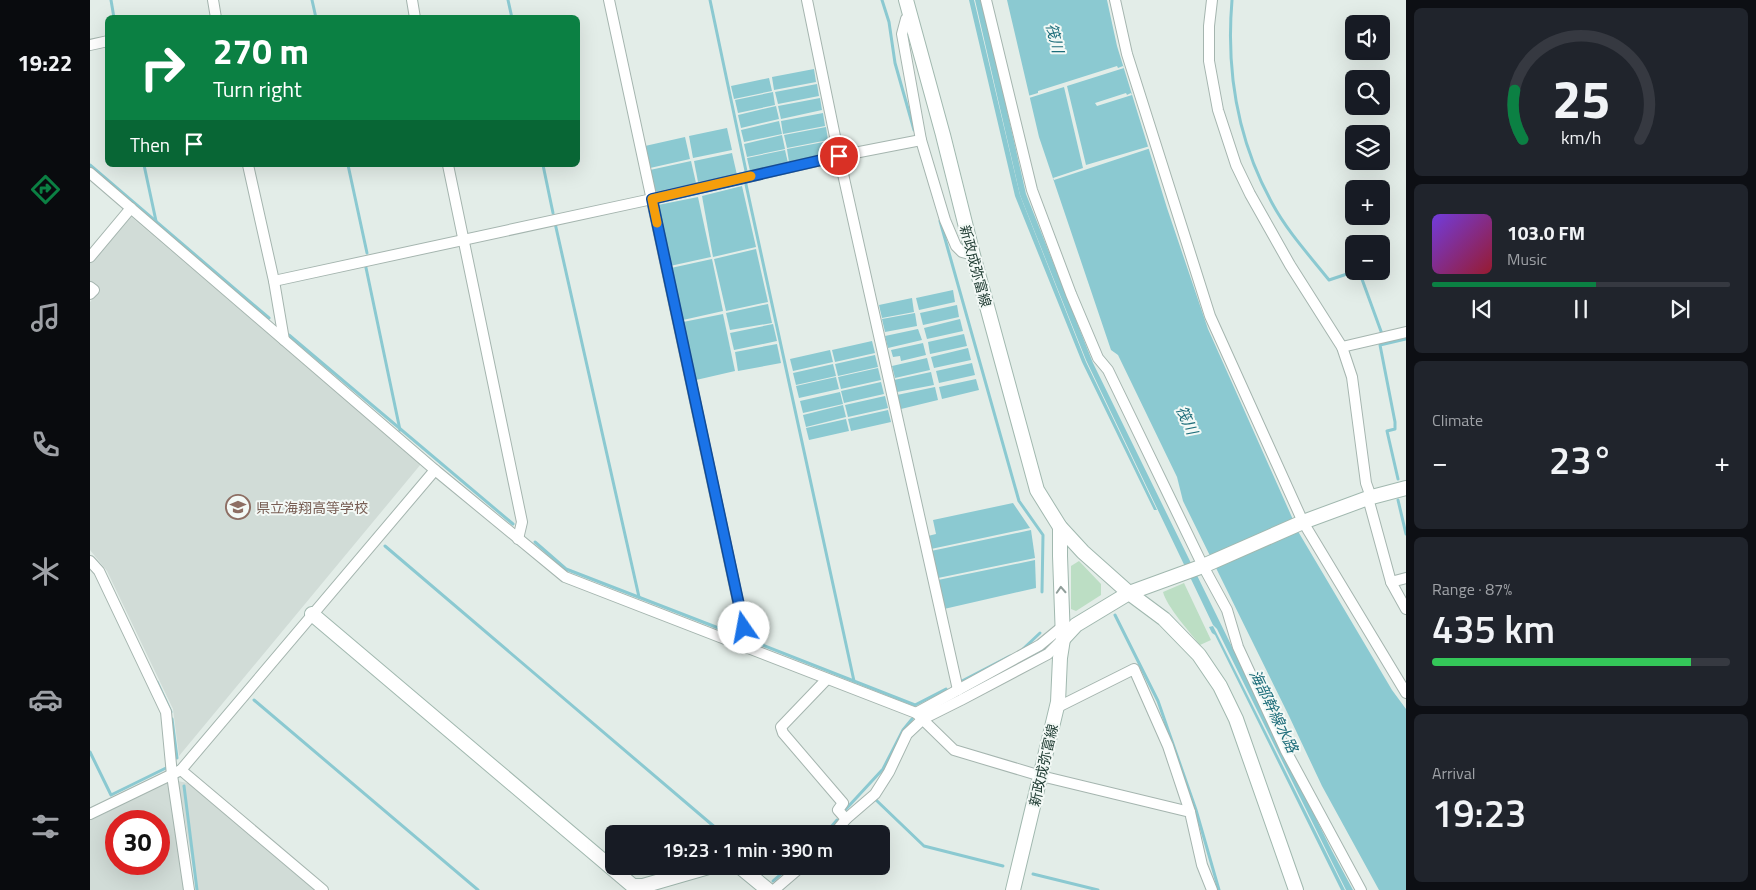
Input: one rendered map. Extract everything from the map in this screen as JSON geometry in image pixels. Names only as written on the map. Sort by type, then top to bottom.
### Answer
[{"type":"street","points":[[213,0],[216,15]]},
{"type":"street","points":[[412,0],[414,15]]},
{"type":"street","points":[[609,0],[748,648]]},
{"type":"street","points":[[807,0],[839,156],[958,690]]},
{"type":"street","name":"新政成弥富線","points":[[906,0],[1037,490],[1060,527],[1083,552],[1129,593],[1164,619],[1199,655],[1220,686],[1236,719],[1296,890]]},
{"type":"street","points":[[986,0],[1032,190],[1068,286],[1098,358],[1108,370],[1201,567],[1227,610],[1238,647],[1286,751],[1361,890]]},
{"type":"street","points":[[1115,0],[1127,54],[1210,316],[1303,522],[1406,693]]},
{"type":"street","points":[[1212,0],[1209,26],[1209,61],[1218,110],[1236,165],[1250,194],[1290,265],[1342,347],[1352,377],[1369,497],[1391,582],[1406,609]]},
{"type":"street","points":[[911,14],[906,19],[902,34],[921,140],[945,220],[956,246],[962,252],[973,255]]},
{"type":"street","points":[[90,45],[105,42]]},
{"type":"street","points":[[274,281],[464,238],[652,199],[839,156],[921,140]]},
{"type":"street","points":[[248,167],[274,281],[284,340]]},
{"type":"street","points":[[448,167],[522,522],[518,539]]},
{"type":"street","points":[[90,174],[435,470],[565,577],[920,716],[954,750],[1041,776],[1190,812]]},
{"type":"street","points":[[90,257],[131,208]]},
{"type":"street","points":[[90,287],[94,290],[90,294]]},
{"type":"street","points":[[1342,347],[1406,332]]},
{"type":"street","points":[[90,814],[177,772],[435,470]]},
{"type":"street","points":[[841,825],[875,794],[889,772],[907,734],[920,716],[958,690],[1129,593],[1201,567],[1303,522],[1369,497],[1406,488]]},
{"type":"street","name":"新政成弥富線","points":[[1013,890],[1056,708],[1063,632],[1060,527]]},
{"type":"street","points":[[90,561],[98,571],[166,712],[177,772],[189,890]]},
{"type":"street","points":[[1391,582],[1406,578]]},
{"type":"street","points":[[312,614],[605,862]]},
{"type":"street","points":[[920,716],[962,700],[1048,654],[1063,632]]},
{"type":"street","points":[[1056,708],[1134,669],[1168,746],[1190,812],[1202,865],[1212,890]]},
{"type":"street","points":[[827,679],[781,727],[783,733],[843,802],[838,810],[846,819]]},
{"type":"street","points":[[177,772],[323,890]]},
{"type":"street","points":[[620,875],[633,886],[643,886],[681,875]]},
{"type":"street","points":[[750,875],[768,890]]},
{"type":"street","points":[[774,890],[792,875]]},
{"type":"shaded area","name":"県立海翔高等学校","points":[[129,215],[421,464],[179,756],[173,709],[107,571],[90,550],[90,302],[100,291],[90,282],[90,262]]},
{"type":"shaded area","points":[[170,781],[186,890],[90,890],[90,820],[105,813],[105,875],[170,875],[170,810],[111,810]]},
{"type":"shaded area","points":[[178,781],[192,784],[317,890],[197,890]]},
{"type":"green space","points":[[1079,561],[1101,584],[1101,595],[1076,611],[1071,609],[1071,566]]},
{"type":"green space","points":[[1184,583],[1211,640],[1200,645],[1174,612],[1163,592]]},
{"type":"water","points":[[969,0],[974,0],[1020,195],[1086,362],[1157,510],[1154,510],[1082,362],[1015,196]]},
{"type":"water","points":[[975,0],[982,0],[1026,194],[1093,363],[1332,851],[1353,890],[1346,890],[1217,629],[1213,625],[1086,360],[1020,195]]},
{"type":"water","name":"筏川","points":[[1007,0],[1107,0],[1117,46],[1167,208],[1208,329],[1299,533],[1392,690],[1406,709],[1406,890],[1379,890],[1322,786],[1183,501],[1177,477],[1118,355],[1111,350],[1039,137]]},
{"type":"water","points":[[814,69],[816,82],[774,90],[772,77]]},
{"type":"water","points":[[769,78],[772,91],[734,99],[731,86]]},
{"type":"water","points":[[817,84],[819,96],[778,104],[775,92]]},
{"type":"water","points":[[773,92],[775,105],[738,113],[735,100]]},
{"type":"water","points":[[820,98],[822,110],[781,119],[778,106]]},
{"type":"water","points":[[776,106],[779,119],[741,128],[738,115]]},
{"type":"water","points":[[823,113],[825,126],[783,134],[781,121]]},
{"type":"water","points":[[779,121],[782,134],[744,142],[741,130]]},
{"type":"water","points":[[826,127],[828,140],[787,148],[784,135]]},
{"type":"water","points":[[727,128],[732,150],[693,158],[689,136]]},
{"type":"water","points":[[782,135],[785,149],[747,157],[744,144]]},
{"type":"water","points":[[685,137],[690,159],[650,168],[645,146]]},
{"type":"water","points":[[829,141],[831,154],[789,162],[787,149]]},
{"type":"water","points":[[785,150],[788,163],[750,171],[747,158]]},
{"type":"water","points":[[732,153],[737,175],[698,182],[694,161]]},
{"type":"water","points":[[691,161],[696,183],[655,192],[650,170]]},
{"type":"water","points":[[742,186],[756,247],[713,257],[702,196]]},
{"type":"water","points":[[698,197],[711,257],[670,266],[658,205]]},
{"type":"water","points":[[756,249],[768,302],[726,311],[714,259]]},
{"type":"water","points":[[712,259],[723,311],[683,320],[671,268]]},
{"type":"water","points":[[953,290],[955,302],[919,310],[916,298]]},
{"type":"water","points":[[912,298],[914,312],[882,318],[879,305]]},
{"type":"water","points":[[768,304],[772,323],[730,330],[726,313]]},
{"type":"water","points":[[957,305],[959,317],[923,325],[920,313]]},
{"type":"water","points":[[915,313],[917,326],[885,332],[882,319]]},
{"type":"water","points":[[723,314],[735,371],[696,380],[683,322]]},
{"type":"water","points":[[960,319],[963,331],[927,339],[924,328]]},
{"type":"water","points":[[773,324],[777,341],[734,350],[730,333]]},
{"type":"water","points":[[918,329],[922,340],[888,348],[885,336]]},
{"type":"water","points":[[964,334],[967,346],[930,354],[928,342]]},
{"type":"water","points":[[872,341],[875,353],[835,362],[832,350]]},
{"type":"water","points":[[923,343],[926,355],[901,361],[900,356],[893,357],[891,350]]},
{"type":"water","points":[[777,344],[781,363],[738,371],[735,352]]},
{"type":"water","points":[[968,348],[971,360],[934,368],[931,357]]},
{"type":"water","points":[[830,350],[833,362],[793,371],[790,359]]},
{"type":"water","points":[[875,355],[878,367],[838,376],[835,364]]},
{"type":"water","points":[[927,358],[930,370],[895,378],[892,366]]},
{"type":"water","points":[[972,363],[975,375],[939,383],[936,371]]},
{"type":"water","points":[[833,364],[836,376],[796,385],[793,373]]},
{"type":"water","points":[[878,368],[881,380],[841,389],[838,377]]},
{"type":"water","points":[[931,372],[934,385],[897,392],[894,380]]},
{"type":"water","points":[[836,377],[839,389],[799,398],[796,386]]},
{"type":"water","points":[[976,379],[979,390],[942,399],[939,387]]},
{"type":"water","points":[[881,382],[884,394],[844,403],[841,391]]},
{"type":"water","points":[[935,387],[938,400],[901,409],[897,395]]},
{"type":"water","points":[[840,392],[843,404],[803,413],[800,401]]},
{"type":"water","points":[[885,396],[888,408],[848,417],[845,405]]},
{"type":"water","points":[[843,405],[846,417],[806,427],[803,415]]},
{"type":"water","points":[[888,410],[891,422],[851,431],[848,419]]},
{"type":"water","points":[[846,419],[849,431],[809,440],[806,428]]},
{"type":"water","points":[[1013,503],[1030,528],[931,549],[928,536],[936,534],[933,520]]},
{"type":"water","points":[[1031,530],[1035,558],[938,578],[931,551]]},
{"type":"water","points":[[1035,560],[1036,588],[944,609],[938,580]]},
{"type":"water","points":[[1213,626],[1345,890],[1341,890],[1215,635],[1209,627]]},
{"type":"pier","points":[[1117,66],[1118,68],[1123,66],[1124,68],[1067,86],[1086,165],[1150,146],[1151,148],[1054,180],[1053,178],[1083,168],[1064,87],[1029,98],[1028,96],[1038,93],[1038,91]]},
{"type":"pier","points":[[1126,93],[1127,95],[1131,93],[1132,95],[1097,106],[1095,103]]},
{"type":"waterway","points":[[111,0],[114,15]]},
{"type":"waterway","points":[[312,0],[315,15]]},
{"type":"waterway","points":[[508,0],[511,15]]},
{"type":"waterway","points":[[710,0],[746,171]]},
{"type":"waterway","points":[[882,0],[889,22],[895,63],[914,130]]},
{"type":"waterway","points":[[1232,0],[1231,53],[1237,105],[1243,130],[1260,179],[1284,223],[1329,280],[1345,275]]},
{"type":"waterway","points":[[90,165],[269,318]]},
{"type":"waterway","points":[[144,167],[156,221]]},
{"type":"waterway","points":[[348,167],[367,253]]},
{"type":"waterway","points":[[543,167],[553,213]]},
{"type":"waterway","points":[[745,180],[854,681]]},
{"type":"waterway","points":[[940,221],[1019,501],[1043,535],[1042,592]]},
{"type":"waterway","points":[[555,223],[639,597]]},
{"type":"waterway","points":[[365,263],[400,430]]},
{"type":"waterway","points":[[1362,280],[1382,334]]},
{"type":"waterway","points":[[289,335],[513,524]]},
{"type":"waterway","points":[[1398,479],[1387,431],[1395,429],[1395,422],[1380,345],[1406,339]]},
{"type":"waterway","points":[[1398,500],[1406,534]]},
{"type":"waterway","points":[[535,542],[566,569],[739,636]]},
{"type":"waterway","points":[[385,546],[712,825]]},
{"type":"waterway","points":[[1115,615],[1158,701],[1196,810],[1219,890]]},
{"type":"waterway","points":[[1023,649],[1040,633]]},
{"type":"waterway","points":[[757,643],[915,705],[946,689]]},
{"type":"waterway","points":[[1004,670],[1045,649]]},
{"type":"waterway","points":[[962,681],[1010,656]]},
{"type":"waterway","points":[[157,682],[171,712]]},
{"type":"waterway","points":[[254,700],[478,890]]},
{"type":"waterway","points":[[172,719],[177,758]]},
{"type":"waterway","points":[[846,809],[883,769],[903,730],[912,719]]},
{"type":"waterway","points":[[90,752],[111,795],[168,767]]},
{"type":"waterway","points":[[184,786],[197,890]]},
{"type":"waterway","points":[[875,799],[924,846],[1003,866]]},
{"type":"waterway","points":[[833,825],[837,820]]},
{"type":"waterway","points":[[1033,874],[1098,890]]},
{"type":"waterway","points":[[773,881],[780,875]]},
{"type":"slow traffic","points":[[657,223],[652,199],[751,176]]},
{"type":"place","name":"県立海翔高等学校","points":[[238,507]]},
{"type":"route","points":[[744,628],[652,199],[839,156]]},
{"type":"water label","name":"海部幹線水路","points":[[1274,711]]}]
